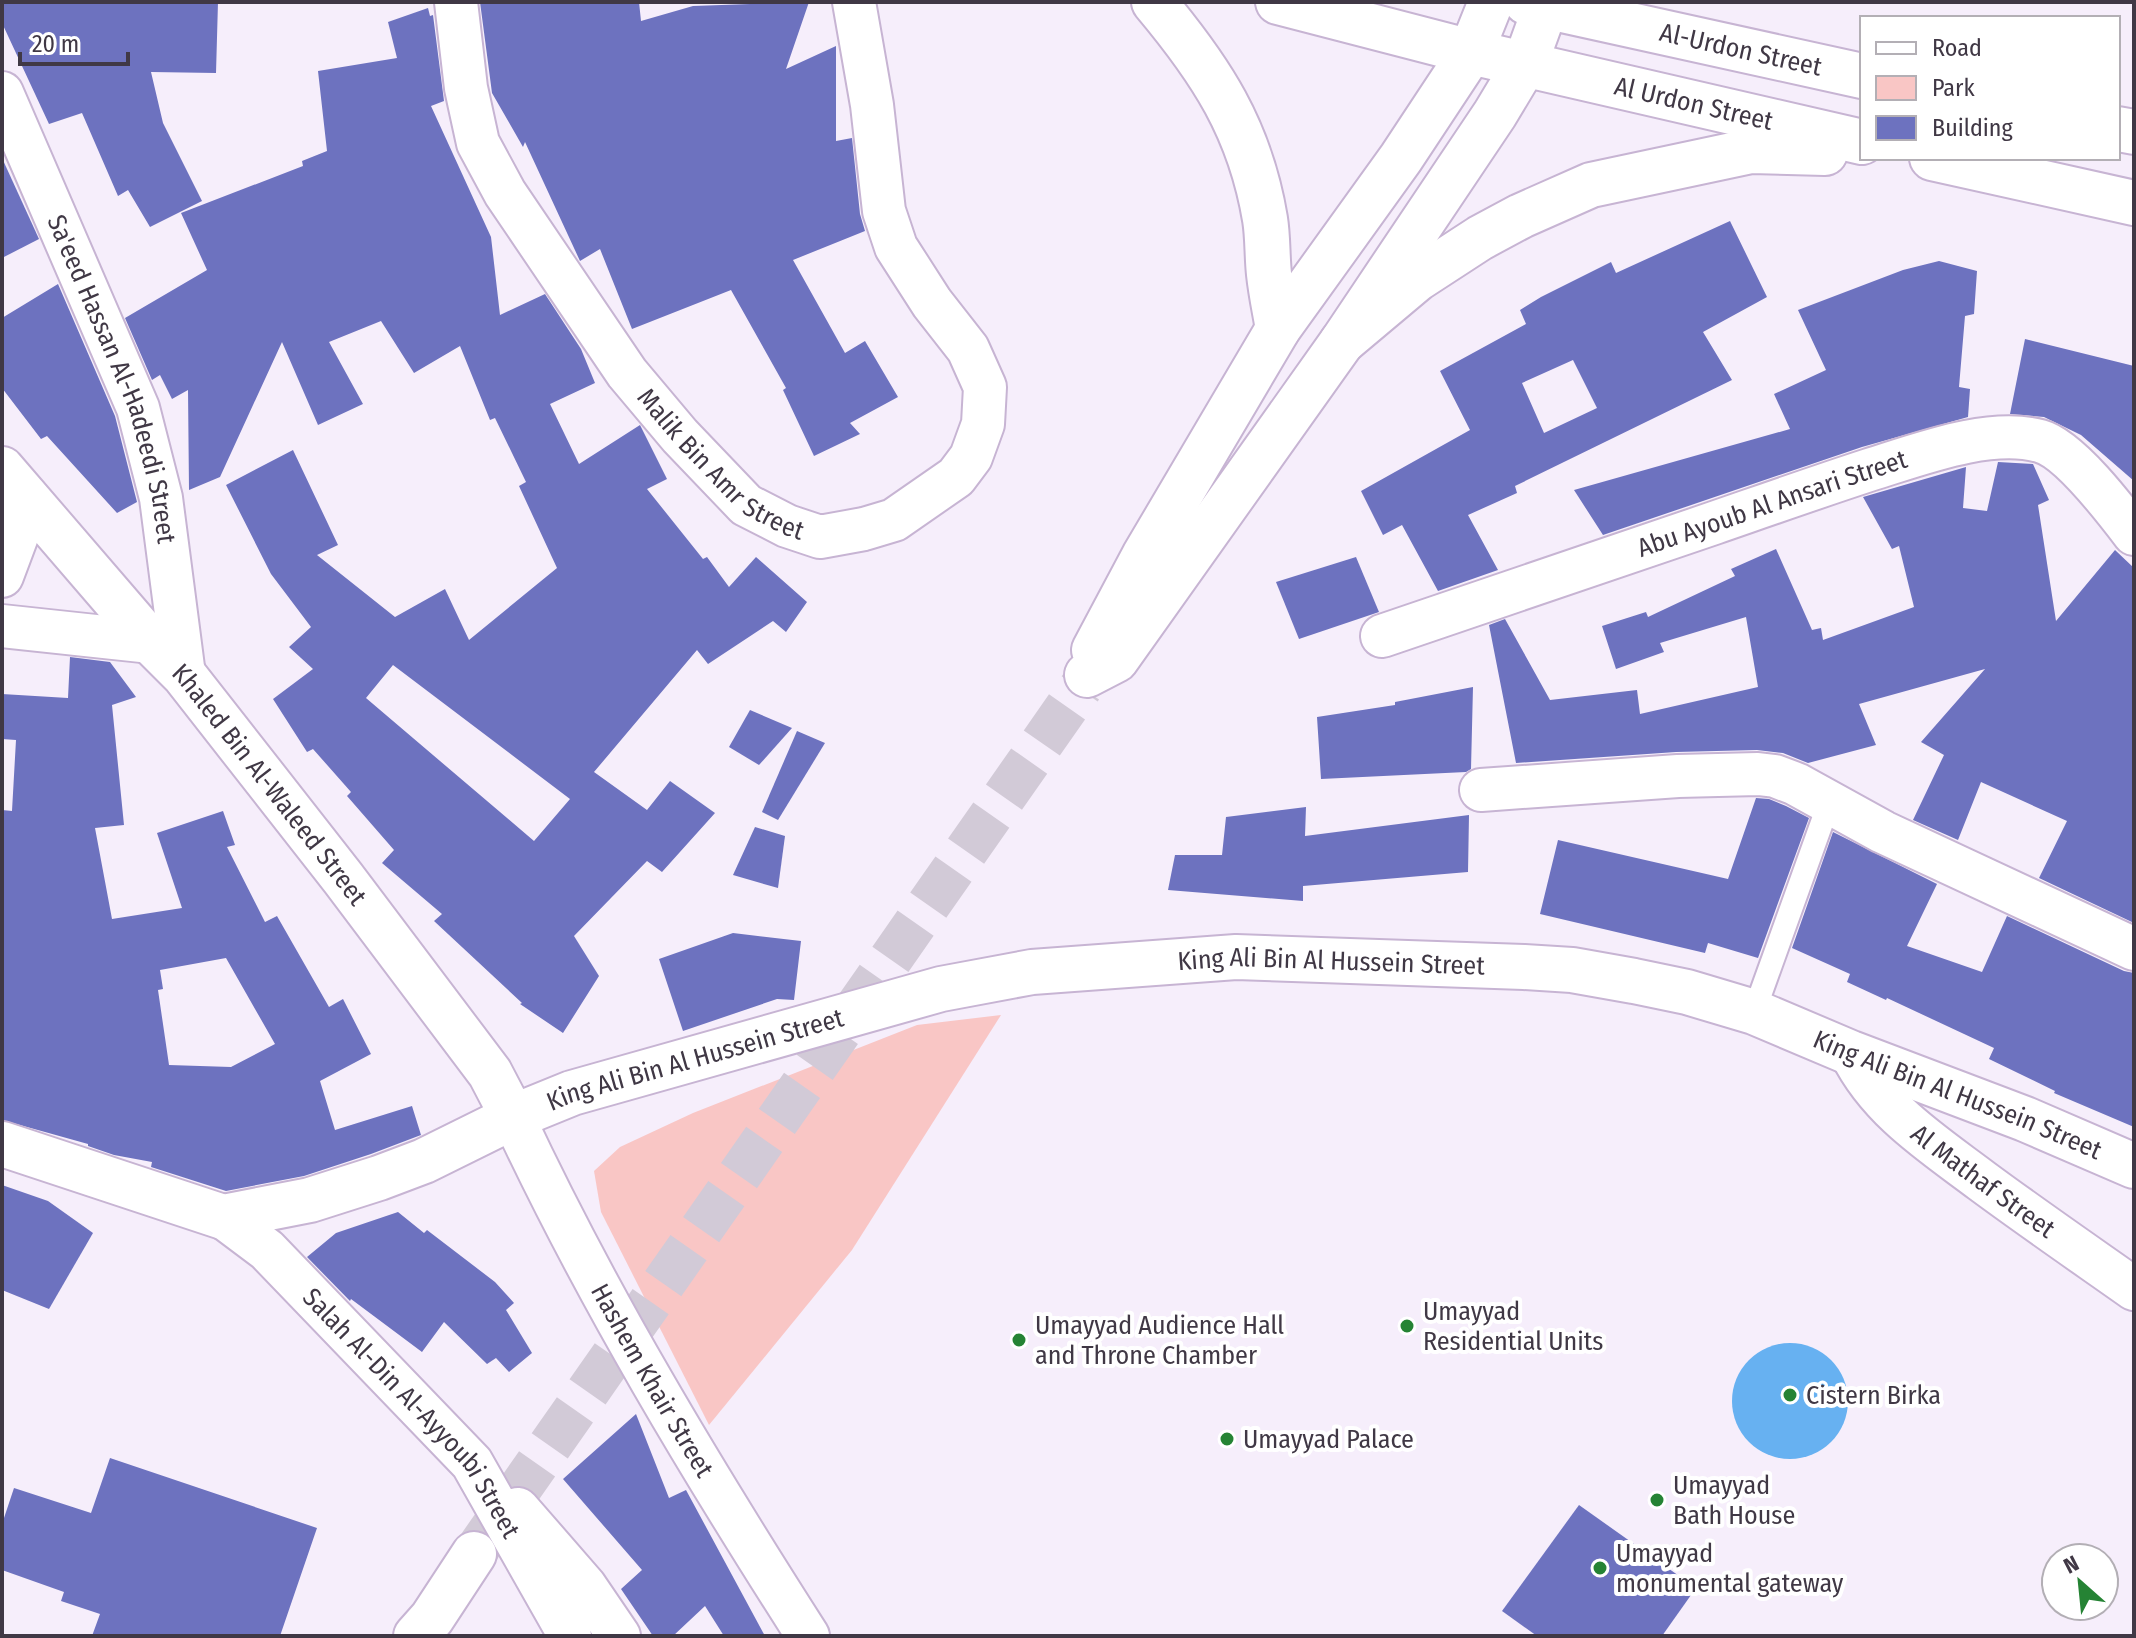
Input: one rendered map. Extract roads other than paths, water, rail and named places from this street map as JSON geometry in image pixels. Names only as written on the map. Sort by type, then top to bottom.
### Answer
[{"type":"main road","points":[[1154,2],[1208,70],[1239,129],[1254,167],[1265,221],[1269,275],[1278,329]]},
{"type":"main road","points":[[1278,2],[1525,64]]},
{"type":"main road","points":[[1491,2],[1471,52],[1401,158],[1278,329],[1144,556],[1094,649],[1084,681],[1116,660],[1342,342],[1495,114],[1525,64],[1539,3]]},
{"type":"main road","name":"Al-Urdon Street","points":[[1539,3],[1860,76]]},
{"type":"main road","name":"Al Urdon Street","points":[[1525,64],[1860,142]]},
{"type":"main road","points":[[1342,342],[1417,279],[1480,238],[1591,185],[1751,151],[1860,154]]},
{"type":"main road","points":[[1941,160],[2134,203]]},
{"type":"main road","name":"Khaled Bin Al-Waleed Street","points":[[14,483],[151,642],[184,675],[481,1061],[513,1117]]},
{"type":"main road","name":"King Ali Bin Al Hussein Street","points":[[513,1117],[572,1093],[941,989],[1032,972],[1236,957],[1572,970],[1660,987],[1754,1012],[1851,1053],[2025,1119],[2134,1166]]},
{"type":"main road","name":"Salah Al-Din Al-Ayyoubi Street","points":[[2,1144],[223,1217],[310,1200],[379,1178],[424,1161],[513,1117]]},
{"type":"main road","points":[[416,1636],[432,1618],[474,1554]]},
{"type":"street","name":"Malik Bin Amr Street","points":[[456,2],[466,88],[478,143],[505,193],[627,373],[746,505],[787,526],[820,537],[894,520],[956,477],[971,457],[983,424],[985,387],[968,349],[932,303],[896,247],[884,211],[872,105],[854,2]]},
{"type":"street","name":"Sa'eed Hassan Al-Hadeedi Street","points":[[2,93],[138,408],[161,498],[184,675]]},
{"type":"street","name":"Abu Ayoub Al Ansari Street","points":[[1382,636],[1843,479],[1930,451],[1980,441],[2023,438],[2053,446],[2093,484],[2134,534]]},
{"type":"street","points":[[2,576],[20,528],[14,483]]},
{"type":"street","points":[[2,626],[151,642]]},
{"type":"street","points":[[1481,790],[1678,776],[1758,774],[1787,780],[1883,832],[2134,949]]},
{"type":"street","name":"Al Mathaf Street","points":[[1851,1053],[1870,1088],[1895,1114],[2134,1289]]},
{"type":"street","name":"Hashem Khair Street","points":[[513,1117],[549,1193],[614,1314],[726,1506],[808,1636]]},
{"type":"street","name":"Salah Al-Din Al-Ayyoubi Street","points":[[223,1217],[267,1250],[472,1463],[570,1636]]},
{"type":"street","points":[[472,1463],[528,1519],[585,1586],[619,1636]]},
{"type":"lane","points":[[1754,1012],[1829,803]]},
{"type":"water","name":"Cistern Birka","points":[[1790,1343],[1812,1348],[1831,1360],[1843,1379],[1848,1401],[1843,1423],[1831,1442],[1812,1454],[1790,1459],[1768,1454],[1749,1442],[1737,1423],[1732,1401],[1737,1379],[1749,1360],[1768,1348]]},
{"type":"tunnel","points":[[474,1554],[1081,687]]},
{"type":"place","name":"Umayyad Residential Units","points":[[1407,1326]]},
{"type":"place","name":"Umayyad Audience Hall and Throne Chamber","points":[[1019,1340]]},
{"type":"place","name":"Cistern Birka","points":[[1790,1395]]},
{"type":"place","name":"Umayyad Palace","points":[[1227,1439]]},
{"type":"place","name":"Umayyad Bath House","points":[[1657,1500]]},
{"type":"place","name":"Umayyad monumental gateway","points":[[1600,1568]]}]
